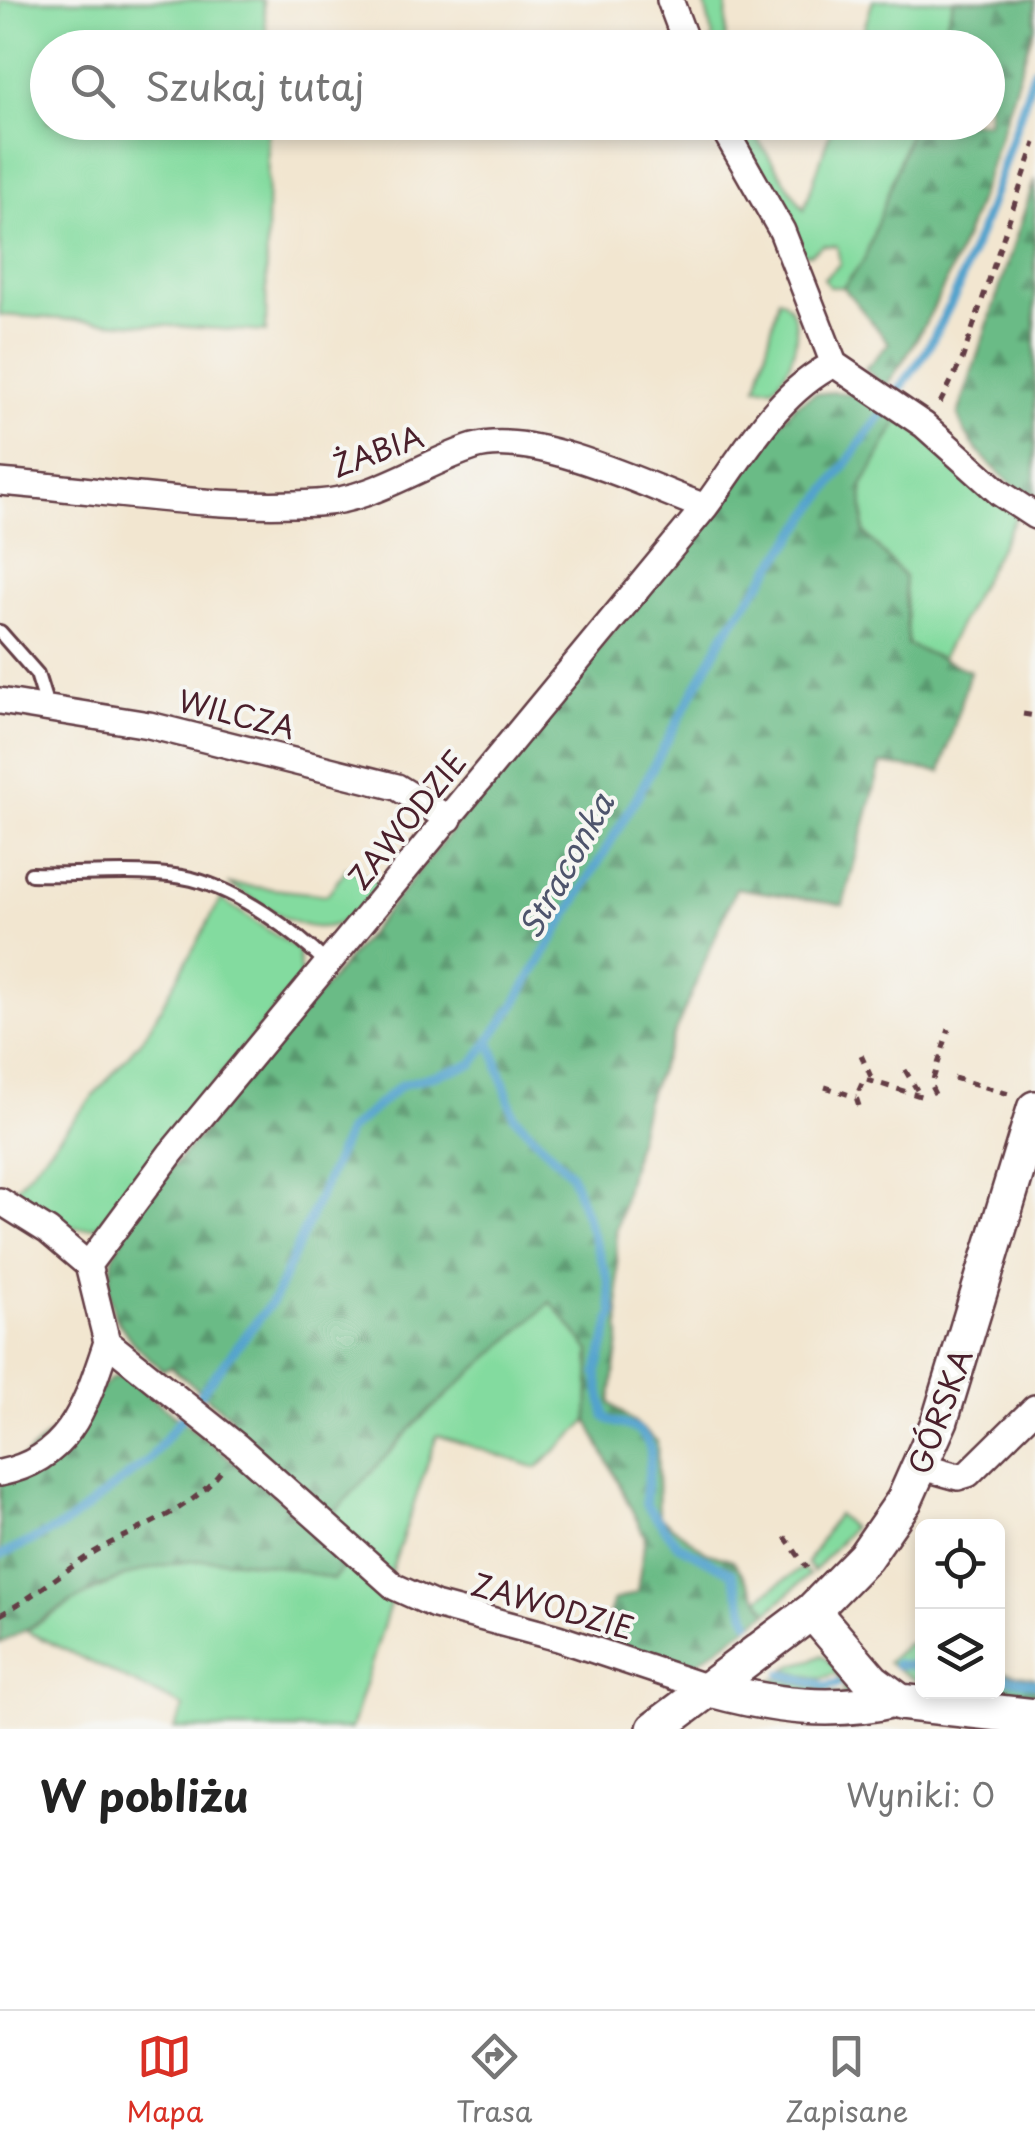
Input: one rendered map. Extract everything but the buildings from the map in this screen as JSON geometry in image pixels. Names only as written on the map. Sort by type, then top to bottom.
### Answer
[{"type":"street","points":[[670,0],[681,30]]},
{"type":"street","points":[[730,140],[782,231],[834,364],[917,419],[1000,493],[1035,516]]},
{"type":"street","name":"ZAWODZIE","points":[[88,1266],[171,1153],[705,507],[785,398],[808,377],[834,364]]},
{"type":"street","name":"ŻABIA","points":[[0,482],[195,499],[315,504],[354,498],[470,448],[503,442],[604,470],[705,507]]},
{"type":"street","name":"WILCZA","points":[[0,701],[149,725],[397,786],[448,819]]},
{"type":"street","name":"GÓRSKA","points":[[655,1729],[711,1689],[814,1595],[865,1557],[922,1467],[1022,1101]]},
{"type":"street","points":[[0,1202],[48,1232],[88,1266],[106,1342],[77,1418],[60,1444],[41,1460],[0,1473]]},
{"type":"street","name":"ZAWODZIE","points":[[106,1342],[238,1448],[376,1572],[412,1596],[577,1644],[711,1689]]},
{"type":"street","points":[[922,1467],[958,1476],[968,1474],[1035,1408]]},
{"type":"street","points":[[814,1595],[872,1681],[895,1699],[914,1707],[1035,1717]]},
{"type":"street","points":[[711,1689],[769,1704],[839,1708],[895,1699]]},
{"type":"lane","points":[[0,632],[38,674],[48,706]]},
{"type":"lane","points":[[31,874],[191,879],[243,902],[303,940],[328,964]]},
{"type":"path","points":[[917,419],[962,360],[1035,144]]},
{"type":"path","points":[[1023,714],[1035,716]]},
{"type":"path","points":[[935,1094],[931,1086],[949,1029]]},
{"type":"path","points":[[861,1056],[872,1079]]},
{"type":"path","points":[[905,1070],[918,1092]]},
{"type":"path","points":[[859,1106],[856,1097],[864,1078],[928,1098]]},
{"type":"path","points":[[954,1078],[1022,1101]]},
{"type":"path","points":[[825,1087],[856,1097]]},
{"type":"path","points":[[0,1615],[45,1590],[88,1556],[192,1502],[209,1488],[238,1448]]},
{"type":"path","points":[[785,1538],[814,1595]]},
{"type":"green space","points":[[0,0],[263,0],[266,30],[30,30],[30,140],[268,140],[266,332],[0,315]]},
{"type":"green space","points":[[704,0],[727,0],[726,30],[711,30]]},
{"type":"green space","points":[[873,0],[954,0],[944,30],[864,30]]},
{"type":"green space","points":[[954,0],[1035,0],[1035,25],[1005,119],[1005,30],[944,30]]},
{"type":"green space","points":[[743,140],[758,140],[804,210],[827,140],[907,140],[864,261],[843,287],[829,287],[824,278],[840,264],[837,246],[823,245],[810,254],[802,254]]},
{"type":"green space","points":[[907,140],[998,140],[974,213],[936,303],[885,387],[865,369],[889,343],[843,287],[864,260]]},
{"type":"green space","points":[[1035,179],[1035,503],[979,453],[958,415]]},
{"type":"green space","points":[[779,298],[794,316],[796,341],[781,379],[773,387],[757,387]]},
{"type":"green space","points":[[814,394],[862,395],[900,417],[862,487],[864,532],[904,577],[908,645],[970,671],[941,772],[881,764],[843,905],[736,888],[646,1101],[616,1232],[620,1336],[610,1403],[657,1441],[659,1516],[706,1552],[733,1560],[768,1612],[690,1668],[602,1642],[613,1601],[637,1592],[645,1537],[588,1421],[590,1351],[551,1302],[420,1419],[328,1519],[229,1426],[232,1418],[171,1367],[162,1370],[132,1342],[115,1317],[108,1290],[113,1257],[142,1203],[339,970],[795,405]]},
{"type":"green space","points":[[900,417],[1017,515],[941,659],[908,645],[904,577],[864,532],[862,487]]},
{"type":"green space","points":[[347,868],[377,881],[379,890],[341,923],[323,927],[288,919],[228,884],[327,895]]},
{"type":"green space","points":[[221,899],[298,950],[301,977],[98,1226],[73,1227],[52,1220],[11,1194],[146,1034]]},
{"type":"green space","points":[[551,1301],[590,1351],[588,1421],[537,1468],[437,1435],[390,1575],[328,1519],[420,1419]]},
{"type":"green space","points":[[124,1376],[240,1466],[350,1560],[333,1579],[234,1561],[174,1563],[144,1570],[80,1597],[0,1643],[0,1479],[112,1378]]},
{"type":"green space","points":[[837,1514],[852,1528],[813,1572],[807,1563]]},
{"type":"green space","points":[[212,1557],[263,1561],[333,1579],[350,1560],[393,1595],[351,1729],[174,1729],[184,1707],[26,1631],[81,1597],[150,1565]]},
{"type":"green space","points":[[802,1568],[809,1575],[768,1612],[759,1598]]},
{"type":"green space","points":[[908,1643],[915,1646],[915,1680],[887,1662]]},
{"type":"green space","points":[[822,1655],[856,1685],[853,1698],[770,1695],[769,1683],[775,1678],[843,1696],[844,1686],[836,1673],[821,1679],[785,1670]]},
{"type":"green space","points":[[1005,1672],[1035,1678],[1035,1702],[1005,1696]]},
{"type":"waterway","name":"Straconka","points":[[0,1556],[66,1524],[149,1460],[274,1299],[348,1131],[401,1085],[473,1064],[515,1004],[638,795],[725,633],[926,352],[955,295],[988,210],[1035,69]]},
{"type":"waterway","points":[[490,1039],[514,1116],[571,1174],[608,1279],[613,1313],[597,1373],[605,1417],[644,1436],[651,1454],[646,1505],[678,1545],[732,1573],[749,1621]]},
{"type":"waterway","points":[[896,1664],[915,1665]]},
{"type":"waterway","points":[[782,1674],[825,1686],[837,1684]]},
{"type":"waterway","points":[[1005,1678],[1035,1683]]}]
